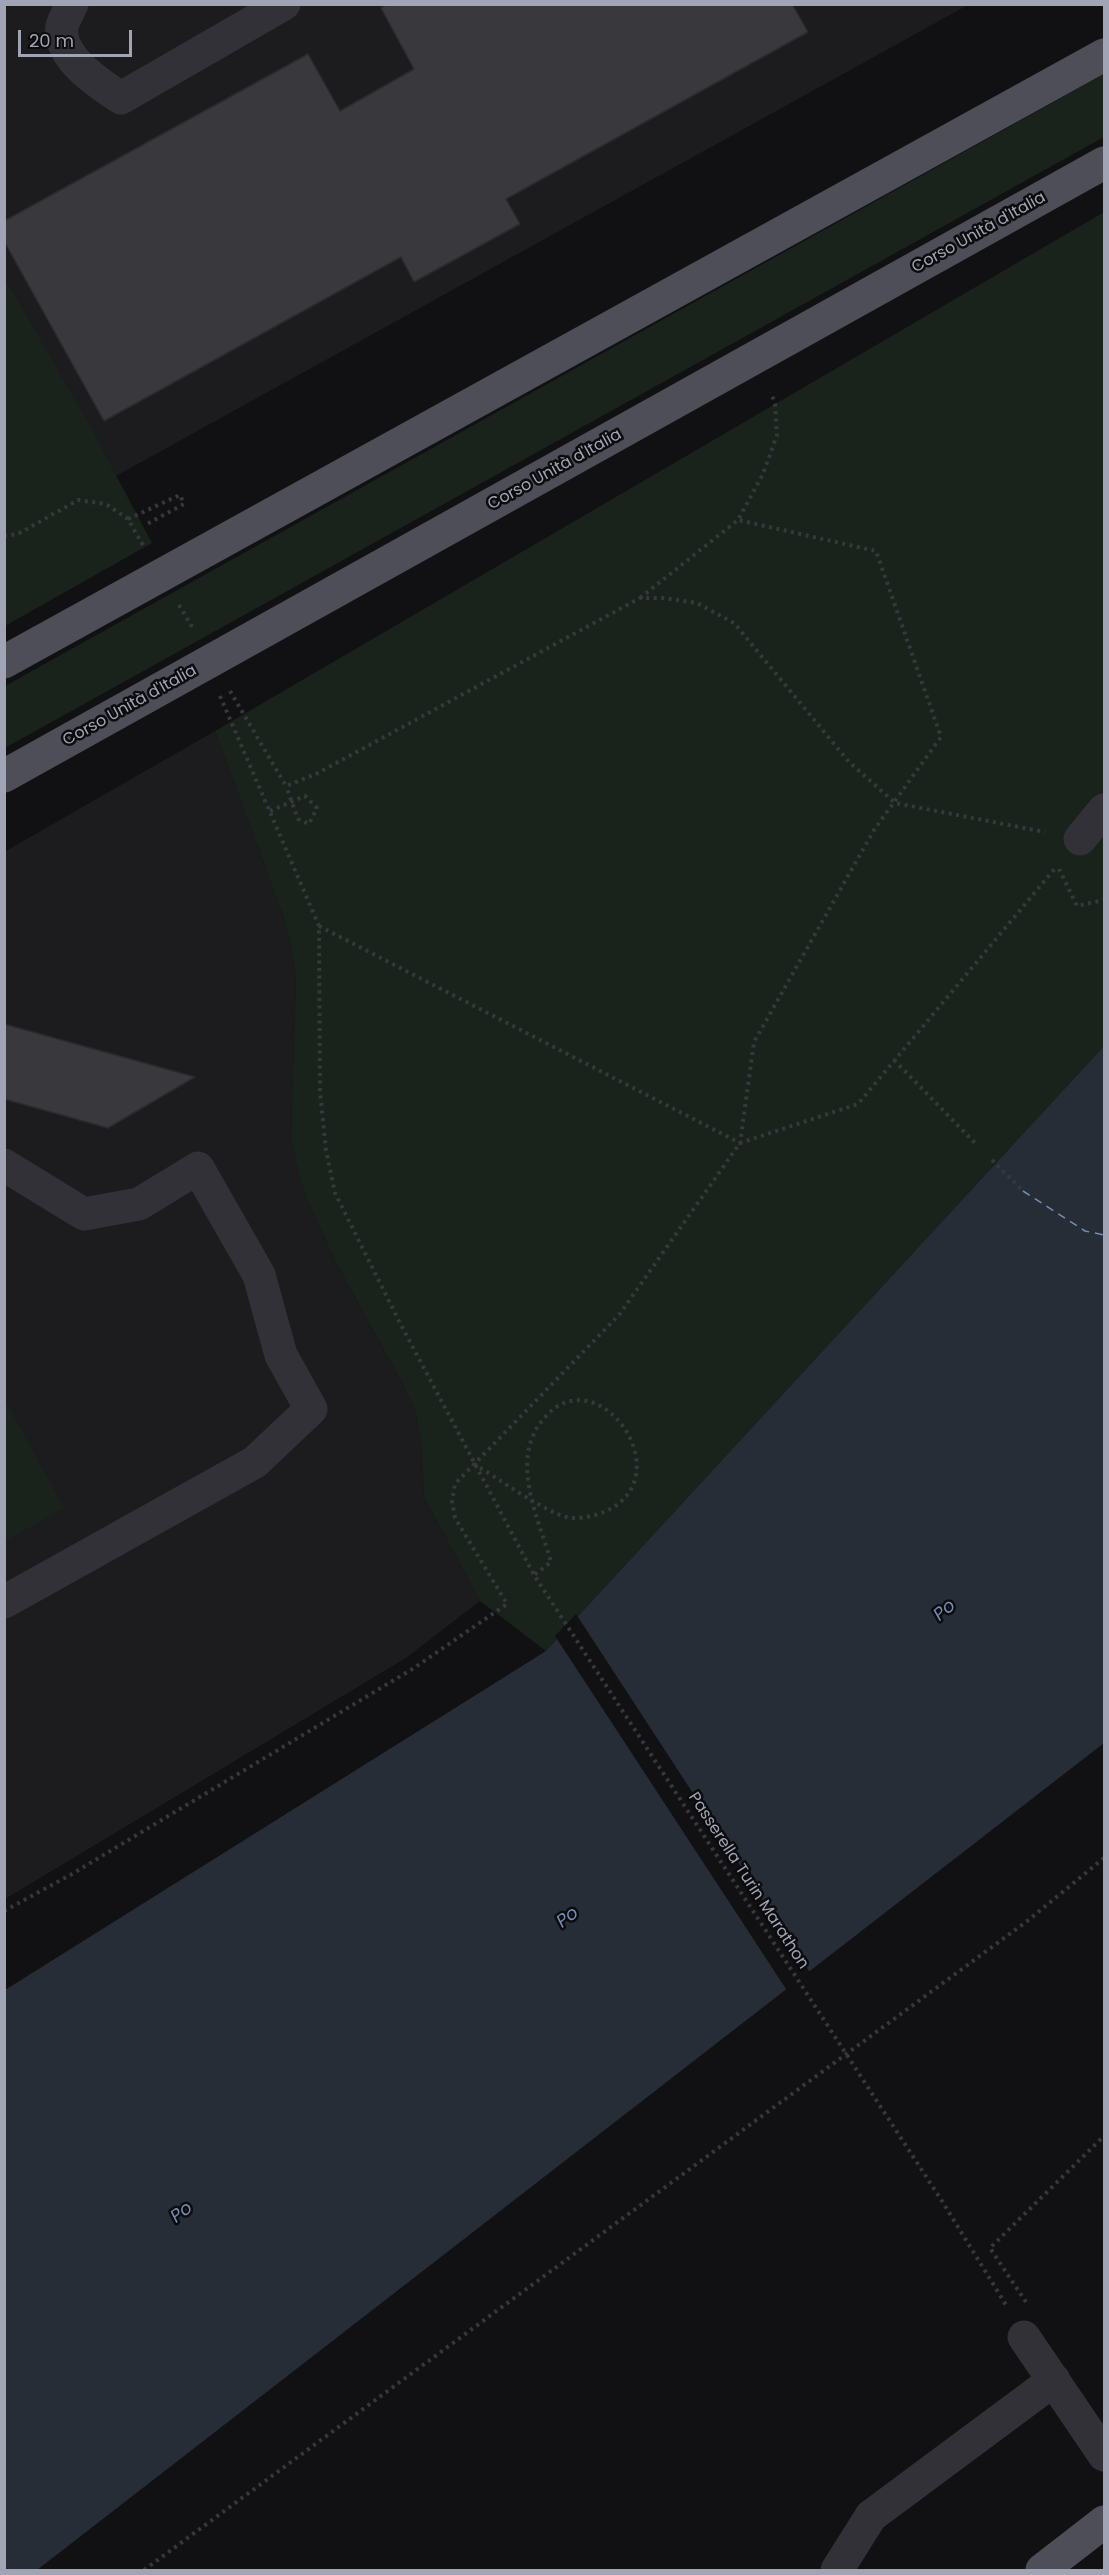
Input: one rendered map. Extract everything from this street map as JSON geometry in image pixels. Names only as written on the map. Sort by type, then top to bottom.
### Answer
[{"type":"main road","points":[[4,662],[1104,55]]},
{"type":"main road","name":"Corso Unità d'Italia","points":[[4,776],[1104,163]]},
{"type":"main road","points":[[1042,2571],[1104,2522]]},
{"type":"street","points":[[72,4],[62,27],[66,50],[88,75],[121,98],[284,4]]},
{"type":"street","points":[[1080,839],[1104,810]]},
{"type":"street","points":[[4,1165],[84,1214],[139,1204],[198,1168],[259,1275],[281,1355],[311,1409],[255,1462],[4,1602]]},
{"type":"street","points":[[1024,2337],[1104,2455]]},
{"type":"street","points":[[837,2571],[871,2516],[1054,2380]]},
{"type":"path","points":[[522,662],[640,598],[738,520],[763,474],[777,435],[775,404],[771,392]]},
{"type":"path","points":[[128,519],[180,495],[184,504],[147,524]]},
{"type":"path","points":[[4,1911],[72,1874],[404,1674],[507,1604],[454,1518],[452,1501],[455,1484],[619,1315],[740,1143],[754,1042],[874,830],[940,737],[876,551],[738,520]]},
{"type":"path","points":[[640,598],[664,598],[697,603],[734,623],[849,762],[895,803],[1080,839]]},
{"type":"path","points":[[219,695],[319,926],[740,1143],[858,1104],[1058,866],[1077,906],[1104,900]]},
{"type":"path","points":[[270,811],[305,796],[317,808],[309,824],[298,819],[292,796],[286,786]]},
{"type":"path","name":"Passerella Turin Marathon","points":[[319,926],[320,1092],[335,1193],[473,1463],[534,1575],[942,2201],[1024,2337]]},
{"type":"path","points":[[894,1060],[975,1143]]},
{"type":"path","points":[[992,1160],[1023,1191]]},
{"type":"path","points":[[473,1463],[561,1516],[590,1518],[613,1508],[630,1490],[637,1475],[635,1454],[622,1423],[612,1413],[597,1405],[579,1400],[563,1402],[550,1411],[531,1437],[526,1455],[526,1475],[551,1562],[534,1575]]},
{"type":"path","points":[[144,2571],[1026,1922],[1104,1858]]},
{"type":"path","points":[[1024,2337],[1042,2326],[990,2248],[1104,2136]]},
{"type":"shaded area","points":[[4,5],[968,5],[116,476],[5,278]]},
{"type":"shaded area","points":[[1104,74],[1104,137],[5,748],[5,686]]},
{"type":"shaded area","points":[[1104,212],[1104,1046],[546,1651],[480,1601],[424,1497],[421,1440],[415,1410],[335,1261],[307,1199],[297,1168],[291,1137],[296,977],[291,944],[282,913],[215,731]]},
{"type":"shaded area","points":[[5,278],[91,428],[152,543],[5,626]]},
{"type":"shaded area","points":[[215,731],[282,913],[291,944],[296,977],[291,1137],[297,1168],[307,1199],[335,1261],[415,1410],[421,1440],[424,1497],[480,1601],[406,1658],[5,1899],[4,852]]},
{"type":"shaded area","points":[[5,1400],[64,1508],[4,1541]]},
{"type":"water","name":"Po","points":[[1104,1046],[1104,1743],[37,2570],[5,2570],[5,1990],[546,1651]]},
{"type":"pier","points":[[576,1614],[811,1974],[788,1992],[555,1636]]},
{"type":"building","points":[[387,4],[792,4],[808,32],[506,199],[520,224],[414,282],[401,257],[104,421],[4,241],[4,221],[308,54],[340,111],[414,69],[381,8]]},
{"type":"building","points":[[4,1024],[195,1077],[108,1128],[4,1099]]},
{"type":"ferry route","points":[[1023,1191],[1085,1231],[1104,1235]]}]
